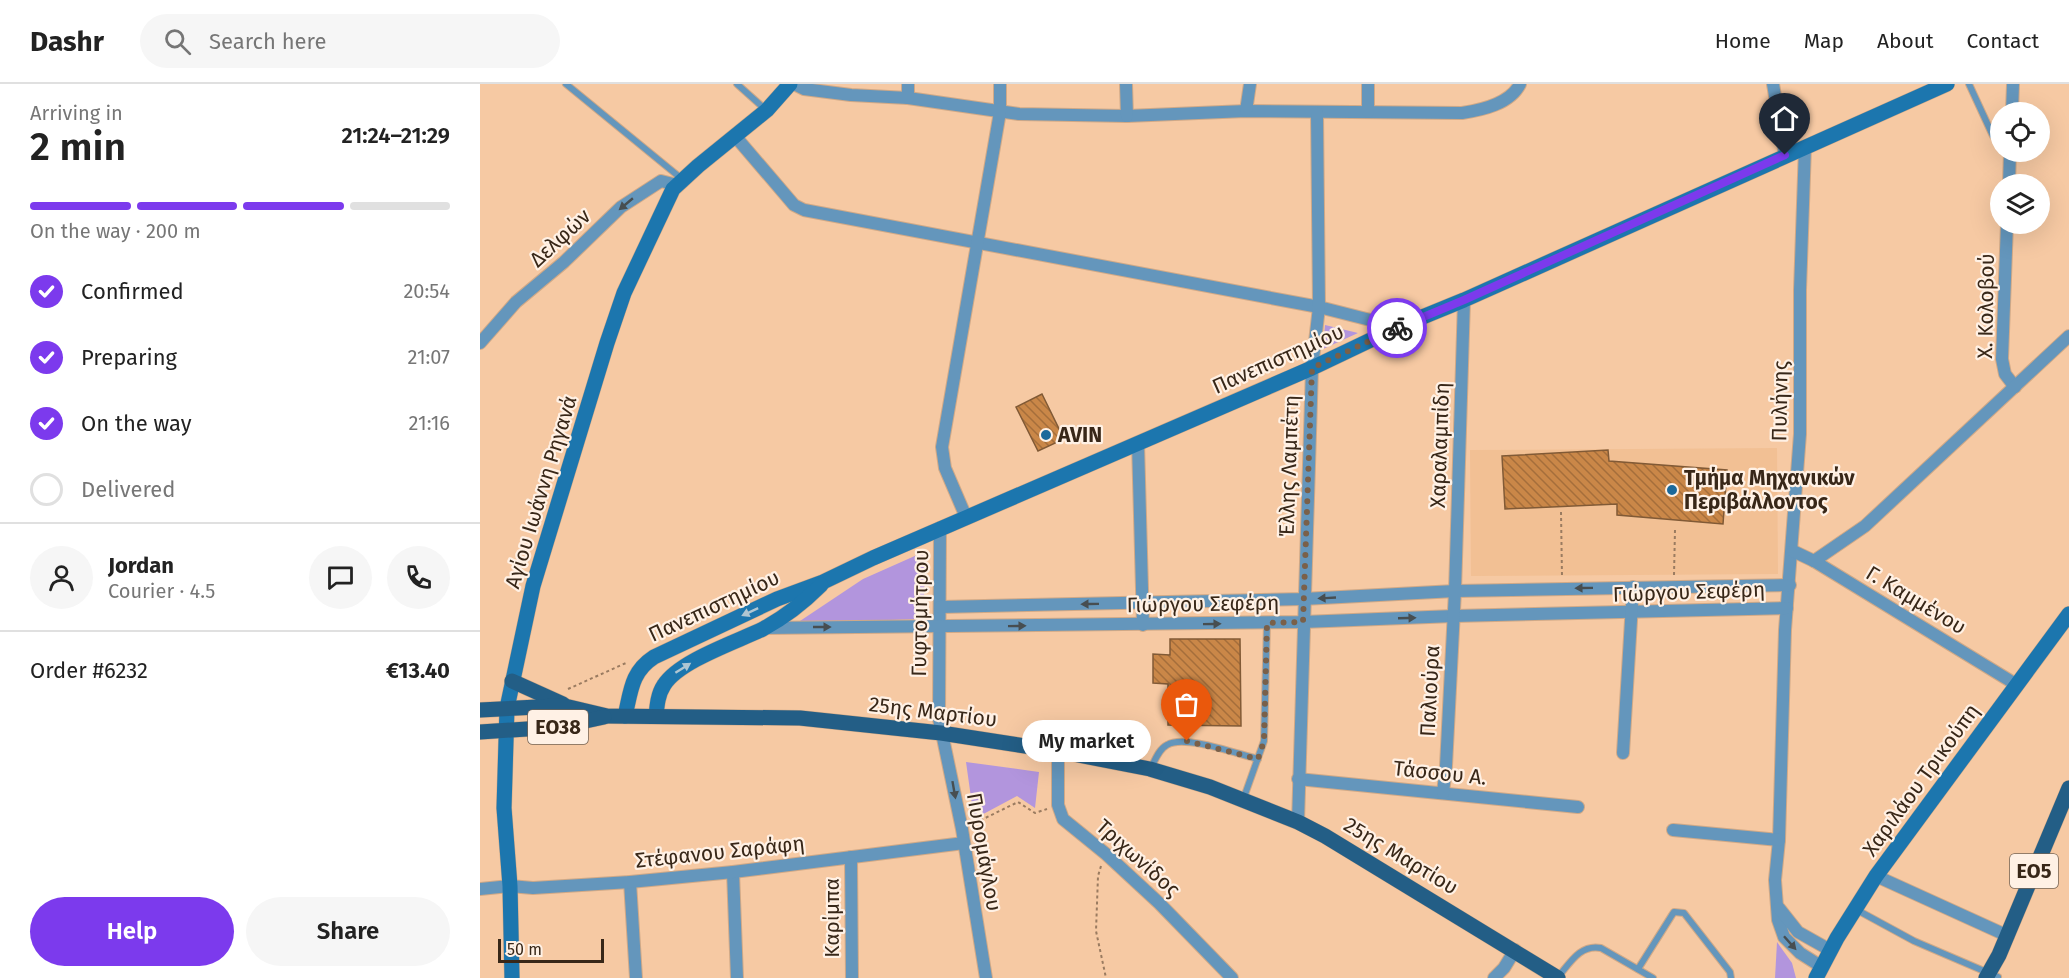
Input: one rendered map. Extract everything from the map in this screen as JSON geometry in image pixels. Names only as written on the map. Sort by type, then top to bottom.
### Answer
[{"type":"main road","points":[[512,681],[568,707]]},
{"type":"main road","name":"ΕΟ38","points":[[480,710],[568,707],[607,716]]},
{"type":"main road","name":"25ης Μαρτίου","points":[[607,716],[800,718],[941,733],[1058,751],[1150,769],[1210,788],[1298,822],[1371,862],[1558,978]]},
{"type":"main road","name":"ΕΟ38","points":[[480,732],[558,727],[607,716]]},
{"type":"main road","name":"ΕΟ5","points":[[1992,977],[1999,955],[2069,788]]},
{"type":"street","name":"Αγίου Ιωάννη Ρηγανά","points":[[512,978],[510,886],[504,808],[507,708],[541,560],[615,317],[645,246],[680,182],[767,110],[792,84]]},
{"type":"street","points":[[792,84],[804,89],[851,95],[908,98],[1019,114],[1127,116],[1246,111],[1462,113],[1477,110],[1509,97],[1520,84]]},
{"type":"street","points":[[908,84],[908,98]]},
{"type":"street","points":[[966,517],[945,468],[942,447],[1000,112],[1000,84]]},
{"type":"street","points":[[1126,84],[1127,116]]},
{"type":"street","points":[[1246,111],[1250,84]]},
{"type":"street","points":[[1368,84],[1368,112]]},
{"type":"street","points":[[1773,84],[1785,155]]},
{"type":"street","name":"Πανεπιστημίου","points":[[625,716],[632,684],[640,668],[654,657],[777,599],[823,582],[940,528],[1312,368],[1398,327],[1464,300],[1947,84]]},
{"type":"street","points":[[2012,102],[2013,84]]},
{"type":"street","name":"Έλλης Λαμπέτη","points":[[1298,822],[1303,599],[1312,368],[1319,306],[1317,113]]},
{"type":"street","points":[[735,136],[794,205],[804,210],[1319,306],[1398,327]]},
{"type":"street","name":"Πυλήνης","points":[[1804,147],[1800,290],[1800,434],[1787,609],[1779,840],[1775,880],[1778,920],[1784,937],[1819,973]]},
{"type":"street","name":"Δελφών","points":[[480,343],[516,302],[628,201],[661,181],[680,182]]},
{"type":"street","name":"Χ. Κολοβού","points":[[2007,234],[2002,359],[2005,374],[2015,387]]},
{"type":"street","name":"Χαραλαμπίδη","points":[[1455,591],[1464,300]]},
{"type":"street","points":[[1814,561],[1865,526],[2069,336]]},
{"type":"street","points":[[1138,443],[1143,625]]},
{"type":"street","name":"Γυφτομήτρου","points":[[940,528],[938,700],[941,733]]},
{"type":"street","name":"Γ. Καμμένου","points":[[1793,551],[1814,561],[2017,685]]},
{"type":"street","name":"Πανεπιστημίου","points":[[656,716],[659,694],[663,686],[678,670],[763,628],[795,608],[823,582]]},
{"type":"street","name":"Γιώργου Σεφέρη","points":[[940,607],[1303,599],[1455,591],[1790,585]]},
{"type":"street","points":[[1623,753],[1633,587]]},
{"type":"street","name":"Παλιούρα","points":[[1443,793],[1455,591]]},
{"type":"street","name":"Γιώργου Σεφέρη","points":[[763,628],[1267,623],[1454,616],[1787,609]]},
{"type":"street","name":"Χαριλάου Τρικούπη","points":[[1819,973],[1830,950],[1857,910],[1876,876],[2069,614]]},
{"type":"street","name":"Πυρομάγλου","points":[[941,733],[962,830],[986,978]]},
{"type":"street","points":[[1058,751],[1058,805]]},
{"type":"street","name":"Τάσσου Α.","points":[[1299,779],[1578,807]]},
{"type":"street","name":"Τριχωνίδος","points":[[1058,805],[1063,819],[1160,903],[1232,978]]},
{"type":"street","points":[[1672,830],[1779,840]]},
{"type":"street","name":"Στέφανου Σαράφη","points":[[480,889],[630,882],[733,872],[964,843]]},
{"type":"street","name":"Καρίμπα","points":[[851,857],[852,978]]},
{"type":"street","points":[[733,872],[737,978]]},
{"type":"street","points":[[1876,876],[2007,936]]},
{"type":"street","points":[[630,882],[636,978]]},
{"type":"street","points":[[1778,907],[1798,932],[1830,950]]},
{"type":"street","points":[[1494,978],[1504,968],[1515,950]]},
{"type":"lane","points":[[566,84],[680,182]]},
{"type":"lane","points":[[737,84],[767,110]]},
{"type":"lane","points":[[1969,84],[1990,130]]},
{"type":"lane","points":[[1243,800],[1264,741],[1267,623]]},
{"type":"lane","points":[[1150,769],[1161,749],[1174,742],[1187,741],[1258,759]]},
{"type":"lane","points":[[1857,910],[1914,941],[1992,977]]},
{"type":"lane","points":[[1638,969],[1671,915],[1681,911],[1730,972],[1731,978]]},
{"type":"lane","points":[[1558,978],[1576,956],[1588,947],[1601,948],[1653,978]]},
{"type":"path","points":[[1561,512],[1562,589]]},
{"type":"path","points":[[1674,586],[1675,530]]},
{"type":"path","points":[[549,698],[627,663],[640,668]]},
{"type":"path","points":[[962,830],[1018,802],[1035,813],[1058,805]]},
{"type":"path","points":[[1106,854],[1098,876],[1096,931],[1106,978]]},
{"type":"shaded area","points":[[1325,325],[1358,333],[1323,349]]},
{"type":"shaded area","points":[[1777,448],[1778,574],[1471,576],[1470,450]]},
{"type":"shaded area","points":[[926,551],[923,619],[797,623],[863,579]]},
{"type":"shaded area","points":[[966,762],[1039,772],[1035,808],[1017,796],[974,819]]},
{"type":"shaded area","points":[[1777,942],[1792,963],[1796,978],[1775,978]]},
{"type":"building","points":[[1042,394],[1064,439],[1038,451],[1016,407]]},
{"type":"building","points":[[1608,450],[1609,461],[1727,470],[1723,524],[1617,515],[1617,504],[1505,509],[1502,456]]},
{"type":"building","points":[[1170,639],[1240,639],[1241,726],[1168,725],[1168,684],[1153,683],[1153,654],[1170,655]]},
{"type":"way so far","points":[[1187,741],[1258,759],[1264,741],[1267,623],[1303,622],[1312,368],[1397,328]]},
{"type":"place","name":"AVIN","points":[[1046,435]]},
{"type":"place","name":"Τμήμα Μηχανικών Περιβάλλοντος","points":[[1672,490]]},
{"type":"place","name":"My market","points":[[1187,741]]},
{"type":"route","points":[[1397,328],[1785,155]]}]
